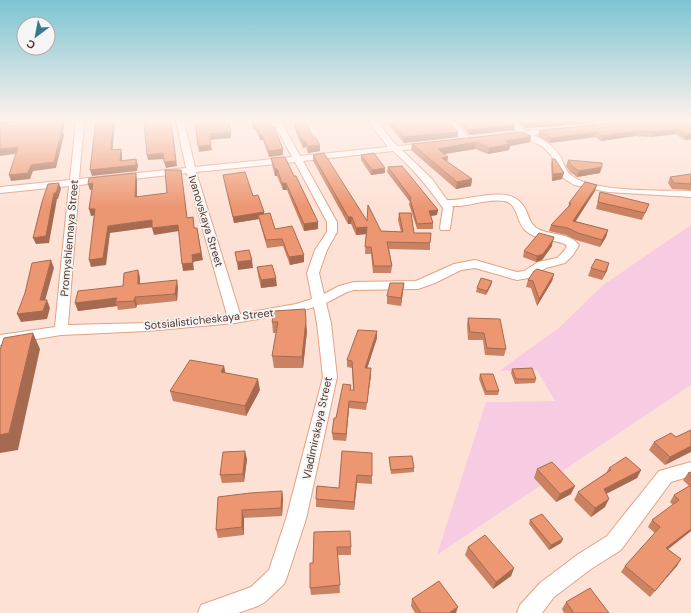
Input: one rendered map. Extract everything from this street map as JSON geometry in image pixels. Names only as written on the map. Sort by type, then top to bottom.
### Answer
[{"type":"street","name":"Promyshlennaya Street","points":[[61,330],[77,150]]},
{"type":"street","name":"Ivanovskaya Street","points":[[186,150],[191,170],[235,319]]},
{"type":"street","name":"Vladimirskaya Street","points":[[209,613],[258,595],[277,577],[296,519],[330,377],[324,324],[313,273],[321,250],[332,232],[332,222],[292,150]]},
{"type":"street","points":[[0,190],[378,150]]},
{"type":"street","points":[[396,150],[411,162],[429,181],[448,208],[445,228]]},
{"type":"street","points":[[550,150],[568,179],[582,184],[630,192],[691,194]]},
{"type":"street","name":"Sotsialisticheskaya Street","points":[[0,340],[61,330],[147,327],[235,319],[298,308],[320,301],[343,289],[354,286],[418,285],[458,267],[474,264],[517,276],[528,274],[542,265],[561,261],[569,253],[573,245],[567,240],[536,232],[526,225],[518,204],[508,198],[494,197],[459,204],[444,203]]},
{"type":"street","points":[[528,613],[547,590],[584,562],[614,543],[665,476],[691,469]]},
{"type":"shaded area","points":[[691,225],[691,385],[437,555],[486,402],[555,401],[537,370],[499,371],[560,327],[603,285]]},
{"type":"building","points":[[17,150],[57,150],[54,162],[31,165],[28,173],[9,175]]},
{"type":"building","points":[[92,150],[121,150],[120,161],[136,159],[136,165],[90,170]]},
{"type":"building","points":[[147,150],[175,150],[176,161],[164,162],[163,153],[147,155]]},
{"type":"building","points":[[419,150],[439,150],[448,157],[442,158],[472,179],[457,182]]},
{"type":"building","points":[[324,153],[367,221],[368,205],[381,231],[403,232],[399,213],[411,213],[414,233],[431,233],[430,243],[387,242],[392,266],[374,266],[371,247],[365,247],[367,227],[356,228],[352,217],[348,217],[313,155]]},
{"type":"building","points":[[374,153],[385,168],[372,170],[361,155]]},
{"type":"building","points":[[285,157],[294,176],[296,176],[318,222],[304,224],[286,183],[282,183],[271,158]]},
{"type":"building","points":[[552,159],[555,159],[564,173],[553,174]]},
{"type":"building","points":[[568,160],[602,163],[602,167],[579,171],[572,166]]},
{"type":"building","points":[[402,166],[438,210],[429,211],[433,223],[417,224],[411,198],[388,167]]},
{"type":"building","points":[[165,170],[181,170],[187,218],[193,217],[194,228],[197,228],[201,253],[192,255],[193,263],[182,264],[178,225],[152,228],[152,220],[108,226],[103,258],[89,260],[95,209],[89,209],[93,183],[88,184],[89,178],[136,173],[135,197],[167,193]]},
{"type":"building","points":[[245,172],[253,196],[258,195],[264,212],[233,217],[223,175]]},
{"type":"building","points":[[691,174],[691,184],[674,183],[670,177]]},
{"type":"building","points":[[585,182],[597,185],[573,221],[608,230],[602,240],[578,233],[568,228],[551,225],[571,204],[569,203]]},
{"type":"building","points":[[59,183],[56,193],[54,193],[46,236],[33,238],[48,184]]},
{"type":"building","points":[[600,192],[649,204],[645,213],[598,202]]},
{"type":"building","points":[[270,213],[275,229],[292,226],[304,255],[289,257],[282,239],[266,240],[258,215]]},
{"type":"building","points":[[539,233],[554,237],[543,254],[537,256],[524,251]]},
{"type":"building","points":[[249,250],[252,260],[237,262],[235,252]]},
{"type":"building","points":[[596,259],[609,263],[605,272],[591,268]]},
{"type":"building","points":[[51,260],[40,300],[47,300],[43,311],[17,314],[25,293],[32,263]]},
{"type":"building","points":[[272,265],[276,278],[261,280],[257,267]]},
{"type":"building","points":[[537,269],[554,274],[539,299],[533,281],[528,280]]},
{"type":"building","points":[[138,270],[138,284],[177,280],[175,294],[135,297],[134,301],[115,302],[117,298],[75,303],[78,291],[123,286],[124,273]]},
{"type":"building","points":[[481,278],[492,281],[487,291],[477,288]]},
{"type":"building","points":[[390,283],[404,283],[401,298],[387,296]]},
{"type":"building","points":[[305,309],[306,320],[302,357],[272,356],[278,322],[272,322],[274,311]]},
{"type":"building","points":[[468,318],[500,319],[506,349],[487,348],[484,333],[470,332]]},
{"type":"building","points":[[358,330],[377,331],[365,368],[371,368],[367,403],[349,401],[346,434],[332,433],[334,418],[336,418],[343,384],[351,385],[350,390],[354,390],[352,361],[347,360]]},
{"type":"building","points":[[33,333],[9,433],[0,435],[0,350],[4,338]]},
{"type":"building","points":[[190,360],[224,366],[221,372],[258,379],[245,406],[170,391]]},
{"type":"building","points":[[532,368],[536,379],[516,379],[512,369]]},
{"type":"building","points":[[480,374],[493,374],[499,391],[486,391]]},
{"type":"building","points":[[691,430],[691,446],[670,457],[654,442],[671,433],[676,437]]},
{"type":"building","points":[[245,451],[243,474],[220,475],[223,452]]},
{"type":"building","points":[[342,451],[372,453],[372,476],[357,475],[354,502],[316,499],[317,486],[339,488]]},
{"type":"building","points":[[412,456],[414,468],[391,470],[389,457]]},
{"type":"building","points":[[626,457],[641,470],[604,489],[609,499],[595,508],[578,492],[611,470],[609,468]]},
{"type":"building","points":[[552,462],[575,486],[560,494],[537,469]]},
{"type":"building","points":[[691,485],[691,529],[666,548],[681,559],[655,591],[625,566],[660,527],[652,520],[679,500],[674,495]]},
{"type":"building","points":[[282,491],[281,508],[242,510],[242,527],[216,530],[218,497]]},
{"type":"building","points":[[542,514],[563,539],[551,545],[530,520]]},
{"type":"building","points":[[350,531],[351,547],[337,547],[340,585],[310,588],[310,563],[313,563],[314,532]]},
{"type":"building","points":[[485,535],[514,568],[496,582],[468,547]]},
{"type":"building","points":[[439,581],[458,607],[449,613],[421,613],[412,599]]},
{"type":"building","points":[[590,588],[609,613],[574,613],[566,602]]}]
